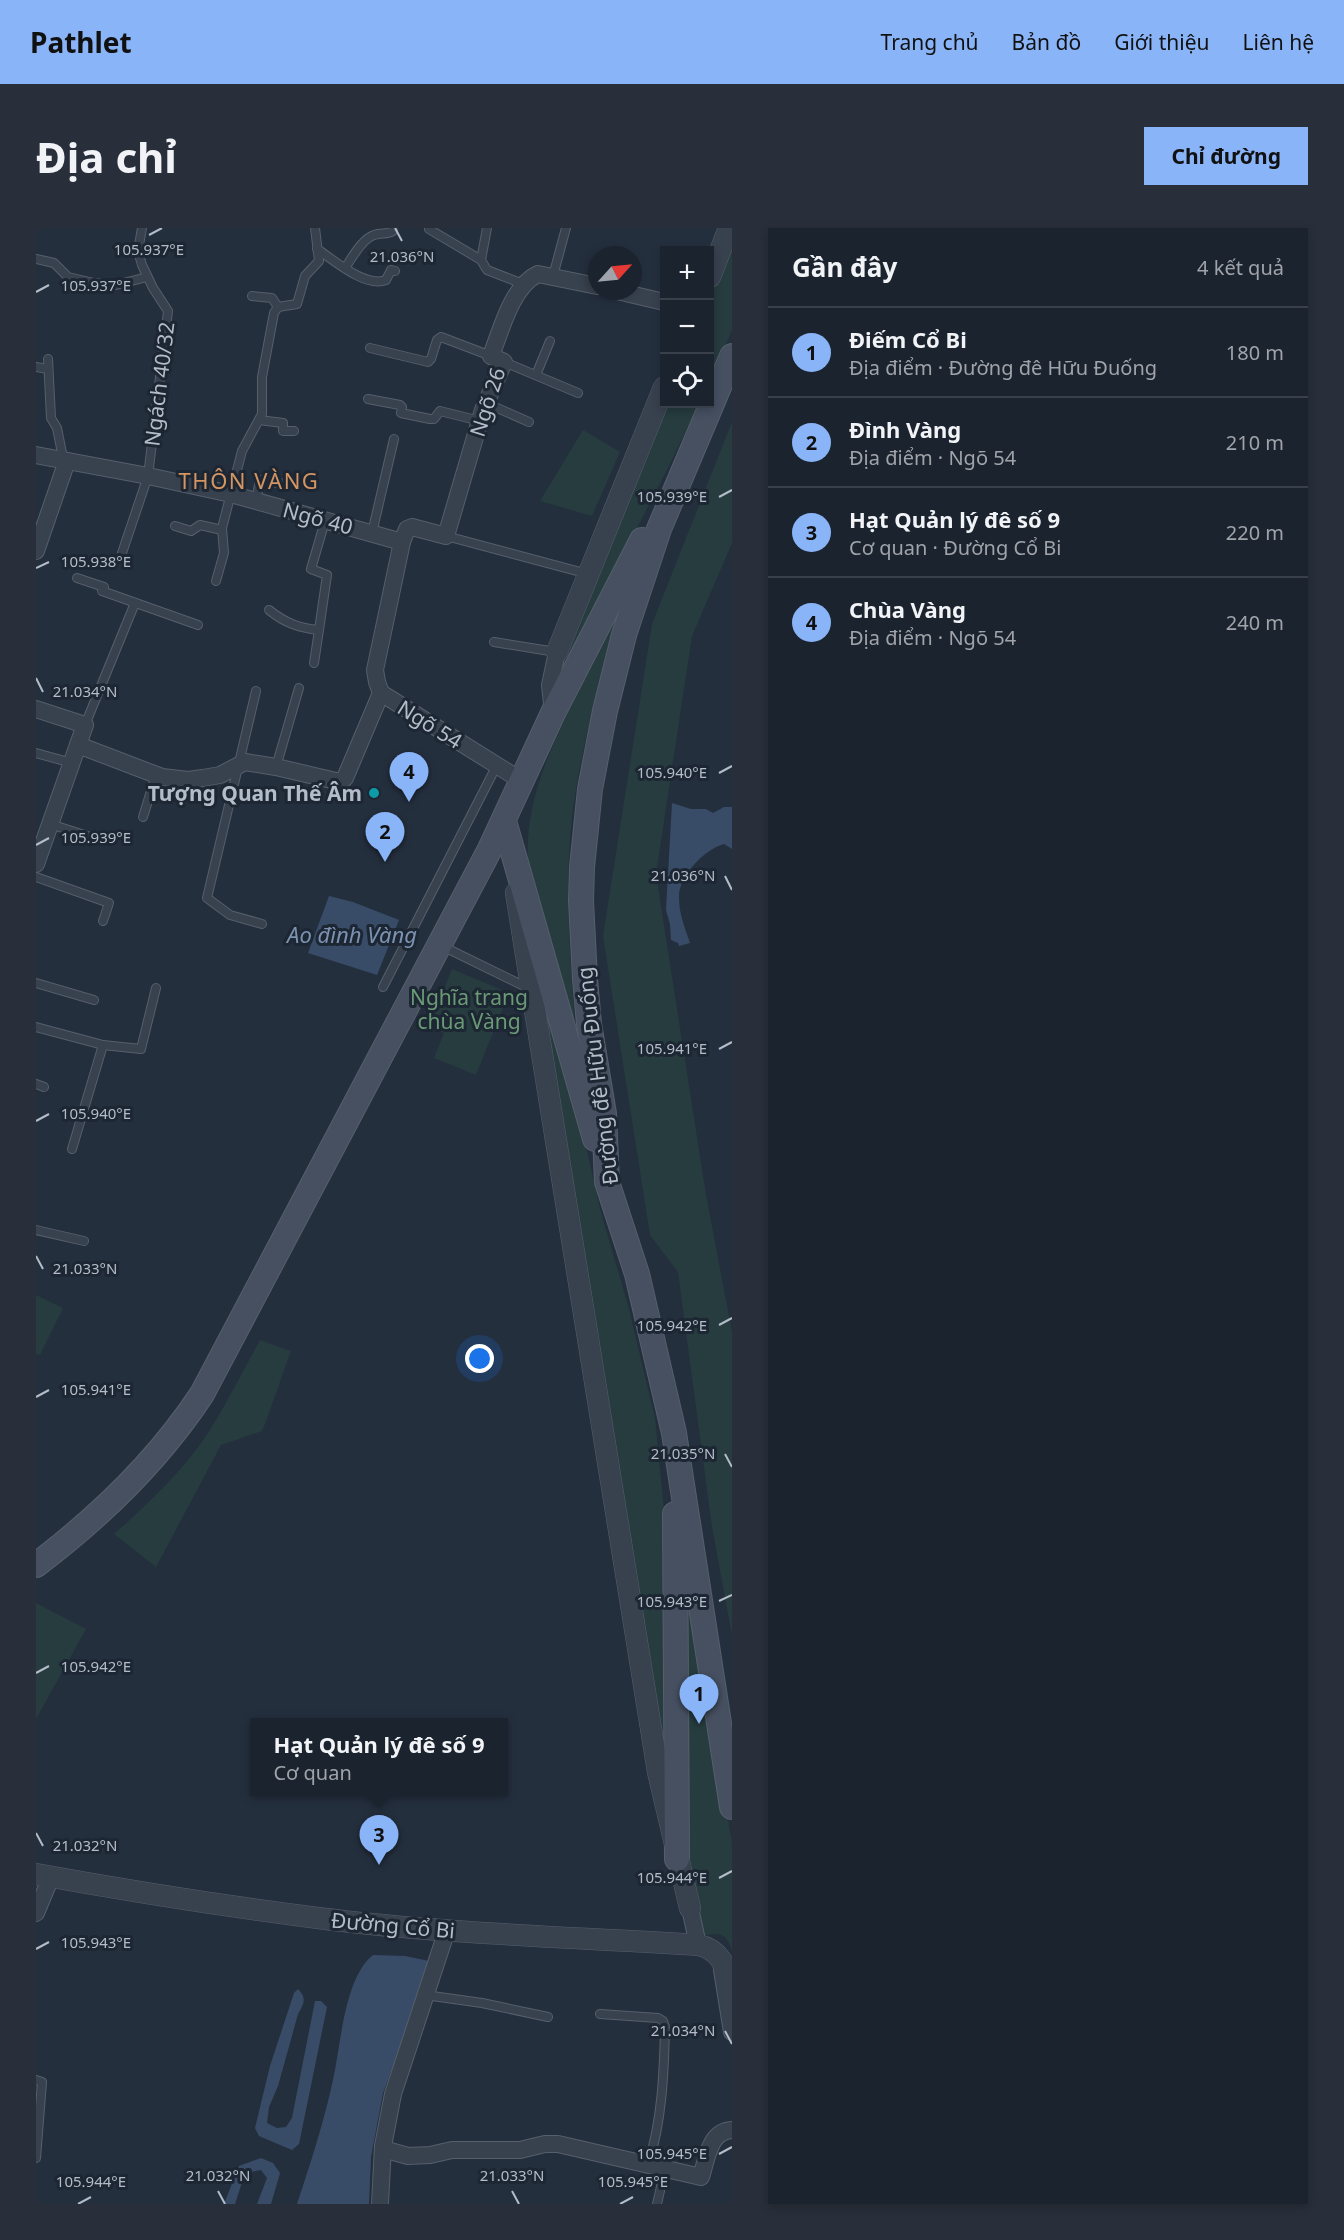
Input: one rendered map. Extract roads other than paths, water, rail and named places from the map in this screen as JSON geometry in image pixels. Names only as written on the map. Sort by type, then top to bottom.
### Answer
[{"type":"main road","name":"Đường đê Hữu Đuống","points":[[732,356],[659,529],[635,596],[605,711],[590,789],[582,867],[582,939],[589,1024],[604,1114],[607,1182],[637,1274],[674,1433],[732,1807]]},
{"type":"main road","points":[[36,1565],[81,1530],[135,1480],[180,1427],[202,1394],[504,821],[553,713],[715,396]]},
{"type":"main road","points":[[504,821],[607,1182]]},
{"type":"main road","points":[[674,1433],[677,1859]]},
{"type":"street","points":[[714,267],[729,228]]},
{"type":"street","points":[[523,284],[538,274],[588,284]]},
{"type":"street","name":"Ngõ 26","points":[[446,536],[516,294],[523,284]]},
{"type":"street","points":[[642,297],[660,301]]},
{"type":"street","points":[[553,713],[550,685],[557,652],[660,397]]},
{"type":"street","name":"Ngõ 40","points":[[36,455],[231,494],[402,542]]},
{"type":"street","points":[[36,552],[67,461]]},
{"type":"street","points":[[381,693],[376,682],[375,670],[406,529],[412,527],[446,536]]},
{"type":"street","name":"Ngõ 54","points":[[78,745],[156,775],[177,780],[220,775],[245,762],[336,782],[343,781],[381,693],[522,781]]},
{"type":"street","points":[[36,709],[85,725],[36,864]]},
{"type":"street","points":[[504,821],[658,1772],[698,1945]]},
{"type":"street","points":[[36,1913],[44,1875]]},
{"type":"street","name":"Đường Cổ Bi","points":[[44,1875],[319,1918],[447,1930],[698,1945],[711,1949],[720,1957]]},
{"type":"street","points":[[380,2204],[383,2149],[393,2094],[447,1930]]},
{"type":"street","points":[[720,1957],[732,1984]]},
{"type":"street","points":[[720,1957],[732,2032]]},
{"type":"street","points":[[383,2149],[408,2156],[430,2155],[452,2150],[520,2150],[544,2144],[558,2144],[701,2177],[716,2135],[732,2130]]},
{"type":"lane","name":"Ngách 40/32","points":[[122,553],[148,476],[168,311],[147,277],[138,251],[142,228]]},
{"type":"lane","points":[[278,306],[297,304],[305,276],[319,261],[315,228]]},
{"type":"lane","points":[[481,260],[487,228]]},
{"type":"lane","points":[[553,276],[566,228]]},
{"type":"lane","points":[[429,229],[481,260],[487,270],[523,284]]},
{"type":"lane","points":[[345,268],[368,238],[393,231]]},
{"type":"lane","points":[[317,249],[348,272],[376,282],[386,280],[392,270],[395,271]]},
{"type":"lane","points":[[36,259],[54,262],[61,273],[68,277],[94,283],[116,285],[147,277]]},
{"type":"lane","points":[[252,296],[272,298],[278,306]]},
{"type":"lane","points":[[216,581],[224,553],[222,530],[242,451],[259,420],[263,406],[262,377],[274,313],[278,306]]},
{"type":"lane","points":[[370,348],[428,362],[437,340],[441,337],[578,393]]},
{"type":"lane","points":[[536,375],[550,341]]},
{"type":"lane","points":[[36,367],[48,364],[51,418],[57,428],[62,453],[67,461]]},
{"type":"lane","points":[[368,399],[400,405],[402,406],[401,413],[432,419],[440,411],[480,421]]},
{"type":"lane","points":[[486,403],[529,422]]},
{"type":"lane","points":[[259,420],[283,423],[284,431],[294,431]]},
{"type":"lane","points":[[372,533],[394,439]]},
{"type":"lane","points":[[256,501],[260,480],[284,484]]},
{"type":"lane","points":[[314,663],[327,575],[312,569],[325,521]]},
{"type":"lane","points":[[175,526],[191,531],[200,525],[222,530]]},
{"type":"lane","points":[[446,536],[588,574]]},
{"type":"lane","points":[[77,578],[104,587],[102,591],[198,625]]},
{"type":"lane","points":[[85,725],[135,603]]},
{"type":"lane","points":[[268,610],[284,622],[300,628],[319,630]]},
{"type":"lane","points":[[495,642],[557,652]]},
{"type":"lane","points":[[276,767],[299,688]]},
{"type":"lane","points":[[256,691],[207,898],[230,915],[262,924]]},
{"type":"lane","points":[[36,753],[72,763]]},
{"type":"lane","points":[[383,987],[496,765]]},
{"type":"lane","points":[[143,817],[156,775]]},
{"type":"lane","points":[[50,824],[103,842]]},
{"type":"lane","points":[[36,877],[109,903],[104,921]]},
{"type":"lane","points":[[439,945],[531,990]]},
{"type":"lane","points":[[36,983],[94,1000]]},
{"type":"lane","points":[[36,1027],[103,1045],[141,1049],[156,988]]},
{"type":"lane","points":[[72,1149],[103,1045]]},
{"type":"lane","points":[[36,1230],[84,1241]]},
{"type":"lane","points":[[425,1995],[482,2002],[548,2017]]},
{"type":"lane","points":[[600,2014],[658,2018],[663,2021],[663,2078],[655,2143],[648,2165]]},
{"type":"lane","points":[[36,2080],[42,2082],[36,2158]]},
{"type":"lane","points":[[657,2204],[665,2169]]},
{"type":"water","points":[[672,803],[691,809],[706,809],[713,813],[724,807],[732,807],[732,849],[724,844],[709,851],[694,865],[683,881],[679,904],[690,943],[679,946],[671,940],[666,910]]},
{"type":"water","name":"Ao đình Vàng","points":[[329,896],[353,902],[399,920],[377,975],[308,953]]},
{"type":"water","points":[[373,1955],[405,1956],[429,1961],[383,2093],[371,2157],[369,2204],[297,2204],[326,2108],[350,1994],[356,1978]]},
{"type":"water","points":[[298,1989],[304,1998],[303,2004],[298,2014],[278,2086],[269,2107],[267,2123],[277,2128],[286,2127],[292,2118],[315,2001],[321,2001],[327,2007],[299,2144],[292,2150],[259,2136],[255,2128],[270,2066],[294,1993]]},
{"type":"water","points":[[261,2158],[273,2163],[280,2173],[271,2204],[257,2204],[267,2178],[261,2170],[245,2173],[235,2204],[224,2204],[239,2166]]},
{"type":"place","name":"Tượng Quan Thế Âm","points":[[374,793]]},
{"type":"place","name":"Chùa Vàng","points":[[409,802]]},
{"type":"place","name":"Đình Vàng","points":[[385,862]]},
{"type":"place","name":"Điếm Cổ Bi","points":[[699,1724]]},
{"type":"place","name":"Hạt Quản lý đê số 9","points":[[379,1865]]},
{"type":"district","name":"THÔN VÀNG","points":[[249,480]]},
{"type":"park label","name":"Nghĩa trang chùa Vàng","points":[[469,1009]]}]
